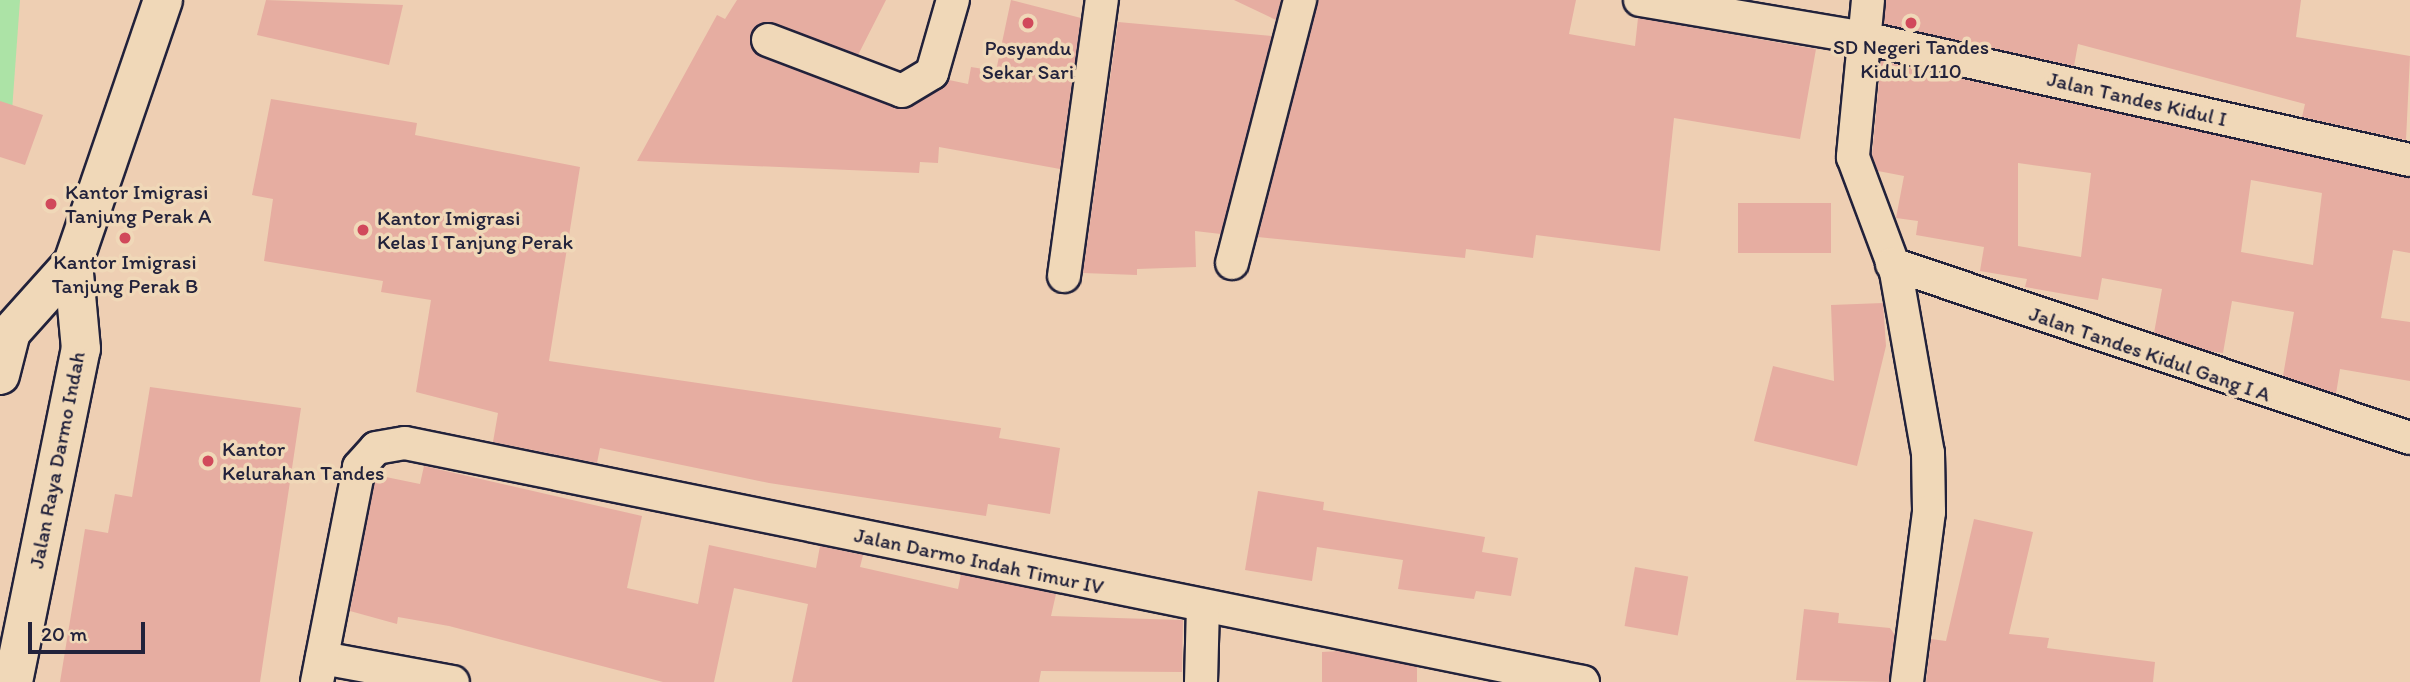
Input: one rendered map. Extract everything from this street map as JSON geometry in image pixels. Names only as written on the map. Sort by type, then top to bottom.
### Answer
[{"type":"street","name":"Jalan Raya Darmo Indah","points":[[13,682],[81,349],[74,263],[163,0]]},
{"type":"street","points":[[768,40],[902,91],[932,73],[953,0]]},
{"type":"street","points":[[1063,276],[1102,0]]},
{"type":"street","points":[[1232,263],[1300,0]]},
{"type":"street","name":"Jalan Tandes Kidul I","points":[[1640,0],[1864,38],[2410,160]]},
{"type":"street","points":[[1868,0],[1853,156],[1894,268],[1908,319],[1925,418],[1928,512],[1908,682]]},
{"type":"street","points":[[0,375],[11,332],[74,263]]},
{"type":"street","name":"Jalan Tandes Kidul Gang I A","points":[[1894,268],[2410,438]]},
{"type":"street","name":"Jalan Darmo Indah Timur IV","points":[[320,670],[359,467],[376,448],[405,443],[1203,607],[1483,671],[1583,682]]},
{"type":"street","points":[[1201,682],[1203,607]]},
{"type":"street","points":[[320,670],[453,682]]},
{"type":"green space","points":[[0,0],[20,0],[12,111],[0,107]]},
{"type":"building","points":[[266,0],[403,5],[389,65],[257,35]]},
{"type":"building","points":[[737,0],[886,0],[858,55],[774,23],[757,25],[750,42],[761,57],[903,109],[949,80],[968,84],[971,67],[996,71],[1011,0],[1081,18],[1060,169],[939,147],[938,163],[920,162],[919,173],[637,161],[717,15],[725,19]]},
{"type":"building","points":[[1234,0],[1281,0],[1276,20]]},
{"type":"building","points":[[1318,0],[1576,0],[1569,34],[1635,46],[1638,18],[1816,49],[1800,139],[1674,118],[1660,251],[1536,235],[1533,258],[1466,249],[1465,258],[1258,237]]},
{"type":"building","points":[[1886,0],[2301,0],[2296,37],[2410,56],[2406,140],[2302,117],[2305,104],[2078,44],[2074,66],[1884,24]]},
{"type":"building","points":[[1118,22],[1272,36],[1221,234],[1195,231],[1196,267],[1137,269],[1137,275],[1083,273]]},
{"type":"building","points":[[1881,61],[2410,178],[2410,253],[2393,250],[2381,318],[2410,322],[2410,381],[2340,369],[2336,394],[2283,376],[2294,312],[2232,301],[2223,353],[2208,351],[2154,333],[2162,289],[2102,278],[2098,300],[2025,287],[2027,279],[1980,271],[1984,247],[1916,235],[1918,221],[1896,218],[1904,176],[1878,171],[1872,155]],"holes":[[[2018,163],[2091,173],[2081,257],[2018,246]],[[2251,180],[2322,193],[2313,265],[2241,252]]]},
{"type":"building","points":[[271,99],[417,123],[415,135],[580,167],[549,361],[1001,428],[999,438],[1060,448],[1050,514],[988,504],[986,516],[769,483],[600,448],[597,463],[493,442],[498,413],[416,392],[431,300],[381,292],[383,281],[264,261],[273,199],[252,195]]},
{"type":"building","points":[[0,101],[43,115],[25,165],[0,157]]},
{"type":"building","points":[[1738,203],[1831,203],[1831,253],[1738,253]]},
{"type":"building","points":[[1883,303],[1886,346],[1857,466],[1754,441],[1773,366],[1834,381],[1831,305]]},
{"type":"building","points":[[150,387],[301,408],[260,682],[60,682],[85,529],[108,533],[115,494],[132,497]]},
{"type":"building","points":[[424,466],[642,516],[627,588],[698,604],[709,545],[816,568],[820,546],[863,555],[860,567],[958,589],[961,574],[1056,594],[1051,616],[1183,620],[1182,672],[1041,671],[1039,682],[792,682],[808,604],[734,588],[714,682],[663,682],[449,626],[398,617],[397,624],[350,611],[376,475],[420,484]]},
{"type":"building","points":[[1258,491],[1324,502],[1323,510],[1485,537],[1482,552],[1518,558],[1511,596],[1476,591],[1474,599],[1398,589],[1403,560],[1317,547],[1312,581],[1245,570]]},
{"type":"building","points":[[1974,519],[2033,532],[2009,634],[2049,638],[2047,648],[2155,662],[2153,682],[1926,682],[1931,639],[1946,641]]},
{"type":"building","points":[[1635,567],[1688,576],[1678,635],[1625,626]]},
{"type":"building","points":[[1804,609],[1839,613],[1838,623],[1890,628],[1895,635],[1889,682],[1796,680]]},
{"type":"building","points":[[1339,651],[1417,667],[1417,682],[1322,682],[1322,652]]},
{"type":"place","name":"Posyandu Sekar Sari","points":[[1028,23]]},
{"type":"place","name":"SD Negeri Tandes Kidul I/110","points":[[1911,23]]},
{"type":"place","name":"Kantor Imigrasi Tanjung Perak A","points":[[51,204]]},
{"type":"place","name":"Kantor Imigrasi Kelas I Tanjung Perak","points":[[363,230]]},
{"type":"place","name":"Kantor Imigrasi Tanjung Perak B","points":[[125,238]]},
{"type":"place","name":"Kantor Kelurahan Tandes","points":[[208,461]]}]
